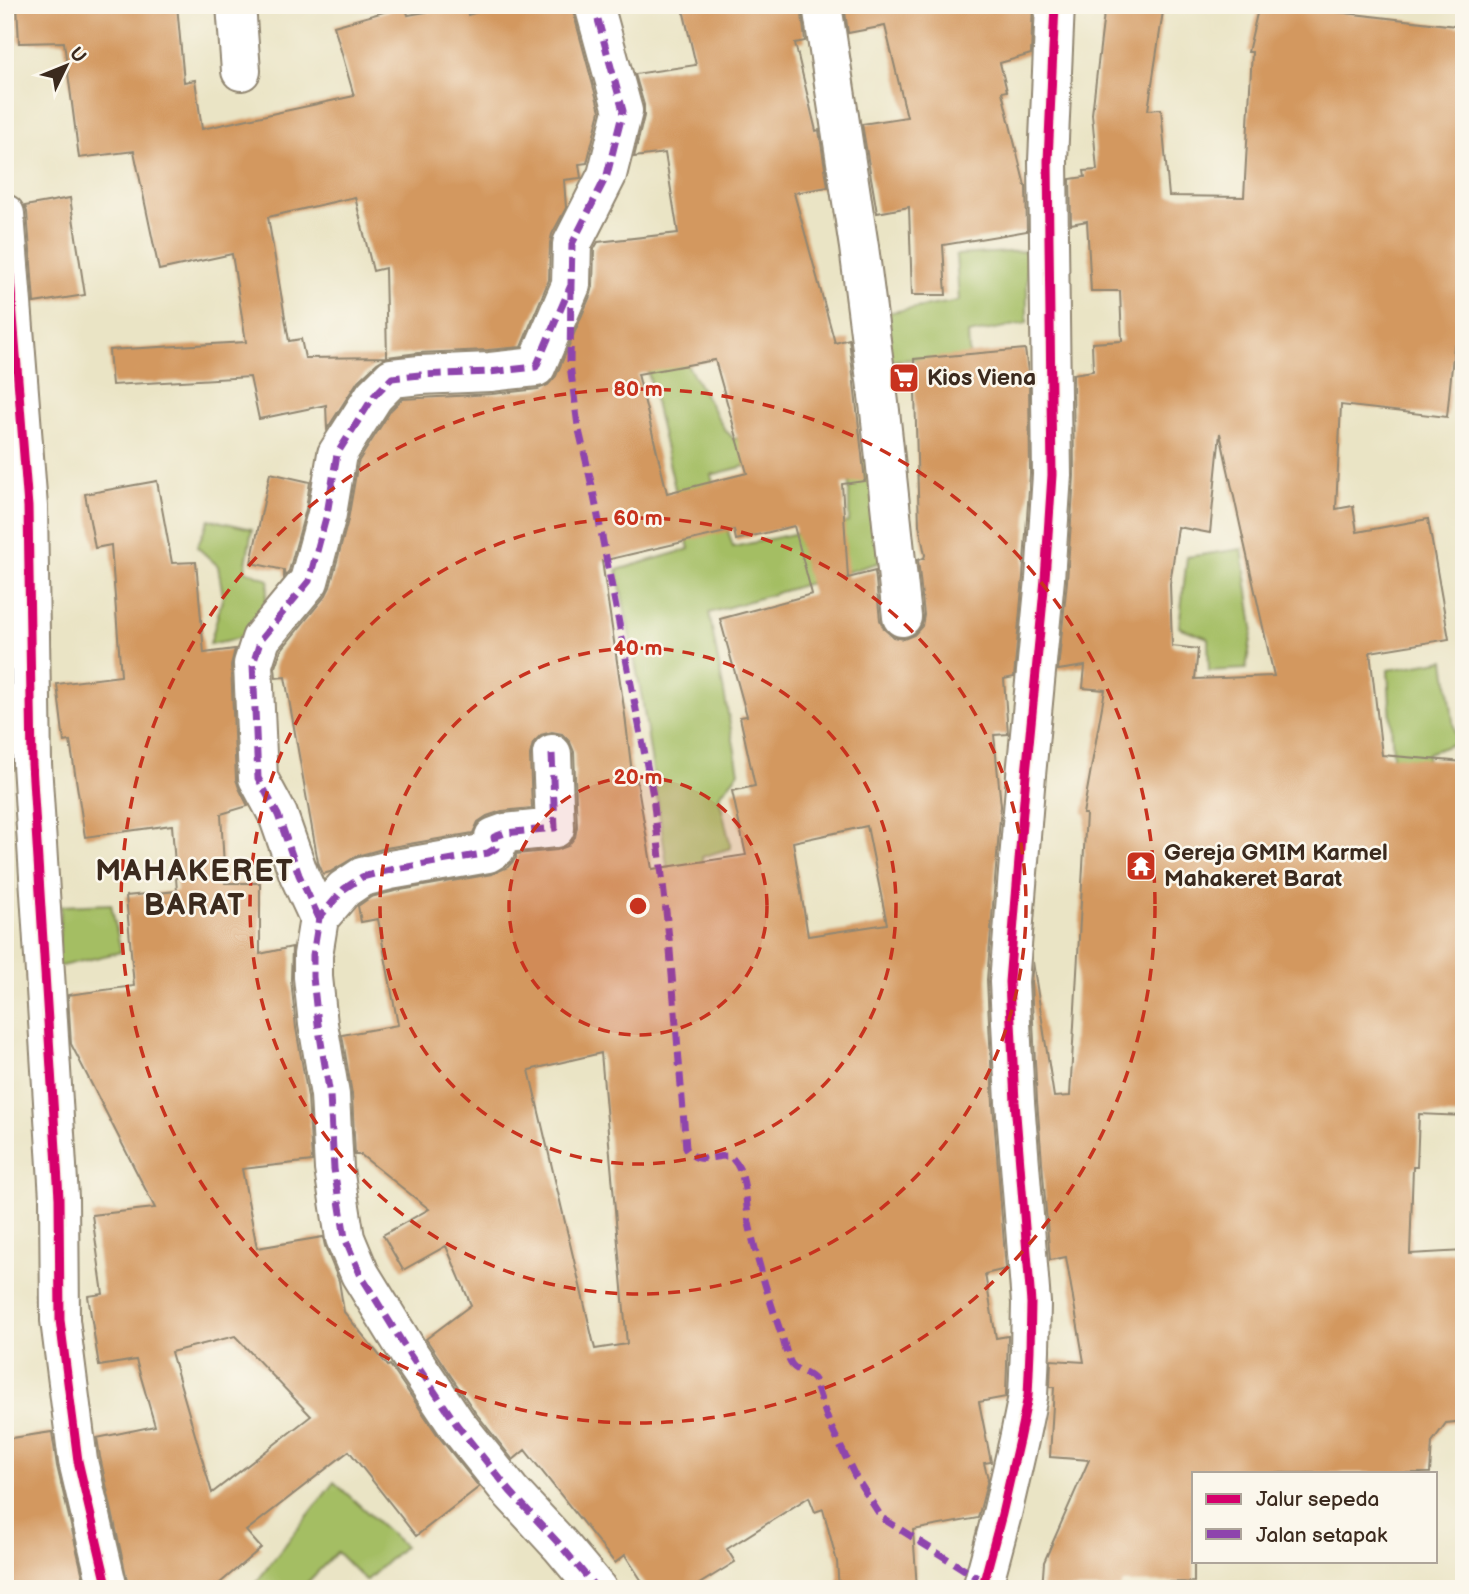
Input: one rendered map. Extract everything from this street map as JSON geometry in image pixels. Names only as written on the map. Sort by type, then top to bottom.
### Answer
[{"type":"street","points":[[236,5],[241,71]]},
{"type":"street","points":[[319,918],[299,875],[278,815],[258,778],[253,664],[261,639],[309,581],[327,514],[337,454],[374,396],[392,379],[536,367],[571,285],[572,244],[607,175],[623,111],[594,5]]},
{"type":"street","points":[[822,5],[859,247],[902,617]]},
{"type":"street","points":[[982,1589],[1019,1440],[1028,1396],[1030,1362],[1031,1303],[1015,1101],[1009,982],[1052,475],[1048,161],[1055,5]]},
{"type":"street","points":[[5,214],[28,507],[32,764],[59,1198],[60,1320],[78,1461],[108,1589]]},
{"type":"street","points":[[552,754],[555,828],[505,832],[494,837],[496,848],[488,853],[362,877],[344,889],[319,918],[313,955],[313,977],[330,1095],[334,1169],[345,1238],[360,1274],[457,1424],[510,1491],[597,1589]]},
{"type":"green space","points":[[1027,251],[1027,323],[968,334],[971,387],[918,359],[886,361],[885,313],[959,301],[956,255]]},
{"type":"green space","points":[[666,328],[725,430],[734,439],[798,424],[795,453],[711,475],[733,547],[849,522],[849,461],[876,455],[881,562],[709,613],[739,772],[719,796],[731,848],[702,857],[708,920],[676,925],[642,698],[617,570],[689,549],[638,329]]},
{"type":"green space","points":[[209,519],[252,529],[245,570],[269,580],[260,634],[210,644],[223,596],[218,566],[197,547]]},
{"type":"green space","points":[[1242,549],[1253,627],[1246,669],[1209,671],[1208,638],[1179,627],[1187,557]]},
{"type":"green space","points":[[5,594],[13,597],[16,656],[5,658]]},
{"type":"green space","points":[[1445,660],[1456,743],[1428,753],[1422,798],[1395,791],[1388,670]]},
{"type":"green space","points":[[111,904],[121,952],[57,967],[61,906]]},
{"type":"green space","points":[[334,1482],[404,1546],[366,1581],[337,1552],[301,1589],[251,1589]]},
{"type":"building","points":[[17,5],[177,5],[184,82],[195,80],[202,129],[354,96],[334,26],[405,6],[408,15],[466,5],[468,15],[502,5],[573,5],[600,111],[587,163],[579,164],[581,178],[564,180],[566,208],[552,234],[549,280],[521,347],[387,357],[358,381],[327,429],[326,405],[259,419],[250,377],[112,385],[109,350],[246,342],[232,254],[159,270],[134,151],[79,158],[64,42],[19,43]],"holes":[[[355,197],[373,271],[385,268],[387,357],[305,358],[301,339],[289,341],[268,217]]]},
{"type":"building","points":[[682,5],[801,5],[805,41],[795,43],[816,131],[819,130],[828,187],[794,193],[835,343],[849,339],[865,481],[842,484],[848,578],[875,571],[880,620],[884,629],[893,637],[904,639],[914,635],[922,626],[924,615],[918,560],[925,555],[919,525],[914,359],[1025,349],[1029,379],[1030,474],[1014,677],[1004,679],[1008,734],[994,735],[1001,806],[987,980],[993,1104],[1006,1269],[985,1274],[996,1338],[1008,1336],[1006,1397],[979,1402],[991,1462],[984,1463],[988,1479],[978,1518],[913,1530],[917,1589],[839,1589],[837,1562],[823,1509],[815,1512],[809,1497],[727,1549],[735,1562],[691,1589],[647,1589],[625,1555],[615,1563],[525,1450],[513,1460],[475,1412],[426,1339],[471,1305],[446,1246],[403,1270],[383,1235],[429,1209],[361,1155],[355,1155],[352,1094],[342,1035],[398,1025],[378,919],[361,922],[358,906],[371,897],[395,891],[492,874],[508,867],[516,854],[557,850],[568,846],[575,837],[577,827],[574,752],[570,742],[562,734],[552,732],[541,735],[533,743],[530,755],[532,808],[502,811],[487,816],[478,822],[473,833],[386,848],[357,856],[323,874],[318,862],[285,677],[276,678],[275,667],[281,650],[330,587],[348,520],[358,462],[391,410],[402,399],[492,394],[538,389],[548,385],[556,376],[591,294],[594,249],[598,242],[678,233],[665,153],[634,157],[644,116],[644,105],[635,74],[696,65]],"holes":[[[715,360],[747,473],[667,493],[638,374]],[[794,526],[812,594],[720,619],[747,716],[740,717],[755,786],[732,791],[746,855],[652,869],[637,781],[633,782],[602,561],[734,530],[736,540]],[[867,826],[887,924],[808,936],[793,842]],[[601,1053],[627,1344],[595,1349],[529,1070]]]},
{"type":"building","points":[[844,5],[1033,5],[1031,54],[1000,63],[1007,91],[1002,92],[1026,186],[1027,231],[943,245],[946,295],[912,295],[909,207],[877,213],[862,124],[907,117],[885,26],[848,33]]},
{"type":"building","points":[[1105,5],[1164,5],[1148,110],[1161,109],[1169,196],[1244,197],[1252,52],[1248,52],[1259,5],[1293,5],[1464,27],[1464,349],[1454,346],[1447,417],[1341,405],[1336,509],[1353,506],[1357,532],[1428,519],[1449,639],[1370,652],[1382,755],[1464,762],[1464,1116],[1419,1114],[1417,1167],[1413,1167],[1410,1254],[1464,1251],[1464,1421],[1446,1423],[1432,1442],[1430,1472],[1192,1472],[1194,1582],[1122,1583],[1120,1589],[1042,1589],[1044,1562],[1089,1460],[1050,1457],[1054,1387],[1050,1387],[1051,1360],[1084,1362],[1066,1257],[1050,1260],[1037,1101],[1031,982],[1033,962],[1054,1097],[1070,1096],[1086,814],[1083,814],[1105,690],[1083,688],[1085,666],[1058,670],[1074,476],[1073,374],[1093,371],[1092,343],[1122,341],[1120,291],[1091,291],[1087,221],[1071,224],[1070,179],[1085,177],[1084,171],[1097,170],[1092,114]],"holes":[[[1220,433],[1274,676],[1195,679],[1198,649],[1172,646],[1170,584],[1178,527],[1210,533]]]},
{"type":"building","points":[[70,198],[85,295],[34,303],[25,206]]},
{"type":"building","points":[[270,473],[310,482],[306,509],[289,571],[284,577],[284,570],[251,563]]},
{"type":"building","points":[[157,481],[172,563],[196,562],[204,653],[235,649],[231,665],[236,779],[248,806],[221,814],[225,883],[260,883],[260,954],[292,947],[291,979],[308,1097],[312,1161],[242,1169],[257,1248],[323,1237],[339,1281],[344,1312],[388,1366],[390,1365],[439,1437],[479,1487],[416,1536],[349,1451],[246,1531],[261,1548],[213,1589],[129,1589],[97,1438],[155,1426],[136,1360],[99,1366],[88,1296],[103,1294],[92,1215],[155,1208],[71,1044],[68,995],[134,986],[126,896],[177,891],[172,825],[85,837],[70,741],[64,742],[57,684],[121,676],[111,545],[95,548],[85,494]],"holes":[[[235,1336],[311,1416],[212,1493],[171,1352]]]},
{"type":"building","points":[[52,1432],[57,1466],[85,1585],[5,1589],[5,1439]]},
{"type":"marked path","points":[[319,918],[299,875],[278,815],[258,778],[253,664],[261,639],[309,581],[327,514],[337,454],[374,396],[392,378],[536,367],[571,285],[572,244],[607,175],[623,111],[594,5]]},
{"type":"marked path","points":[[571,285],[570,365],[578,426],[653,796],[669,938],[686,1148],[700,1158],[730,1156],[740,1170],[756,1252],[789,1359],[794,1367],[814,1380],[829,1423],[855,1476],[882,1518],[984,1582]]},
{"type":"marked path","points":[[552,754],[555,828],[505,833],[494,837],[496,848],[488,853],[362,877],[344,889],[319,918],[313,955],[313,977],[330,1095],[334,1169],[345,1238],[360,1274],[457,1425],[510,1491],[597,1589]]},
{"type":"cycle path","points":[[982,1589],[1028,1396],[1031,1303],[1015,1102],[1009,982],[1052,475],[1048,161],[1055,5]]},
{"type":"cycle path","points":[[5,214],[28,507],[32,764],[59,1198],[60,1320],[78,1461],[108,1589]]},
{"type":"place","name":"Kios Viena","points":[[904,378]]},
{"type":"place","name":"Gereja GMIM Karmel Mahakeret Barat","points":[[1141,866]]},
{"type":"district","name":"MAHAKERET BARAT","points":[[195,889]]}]
